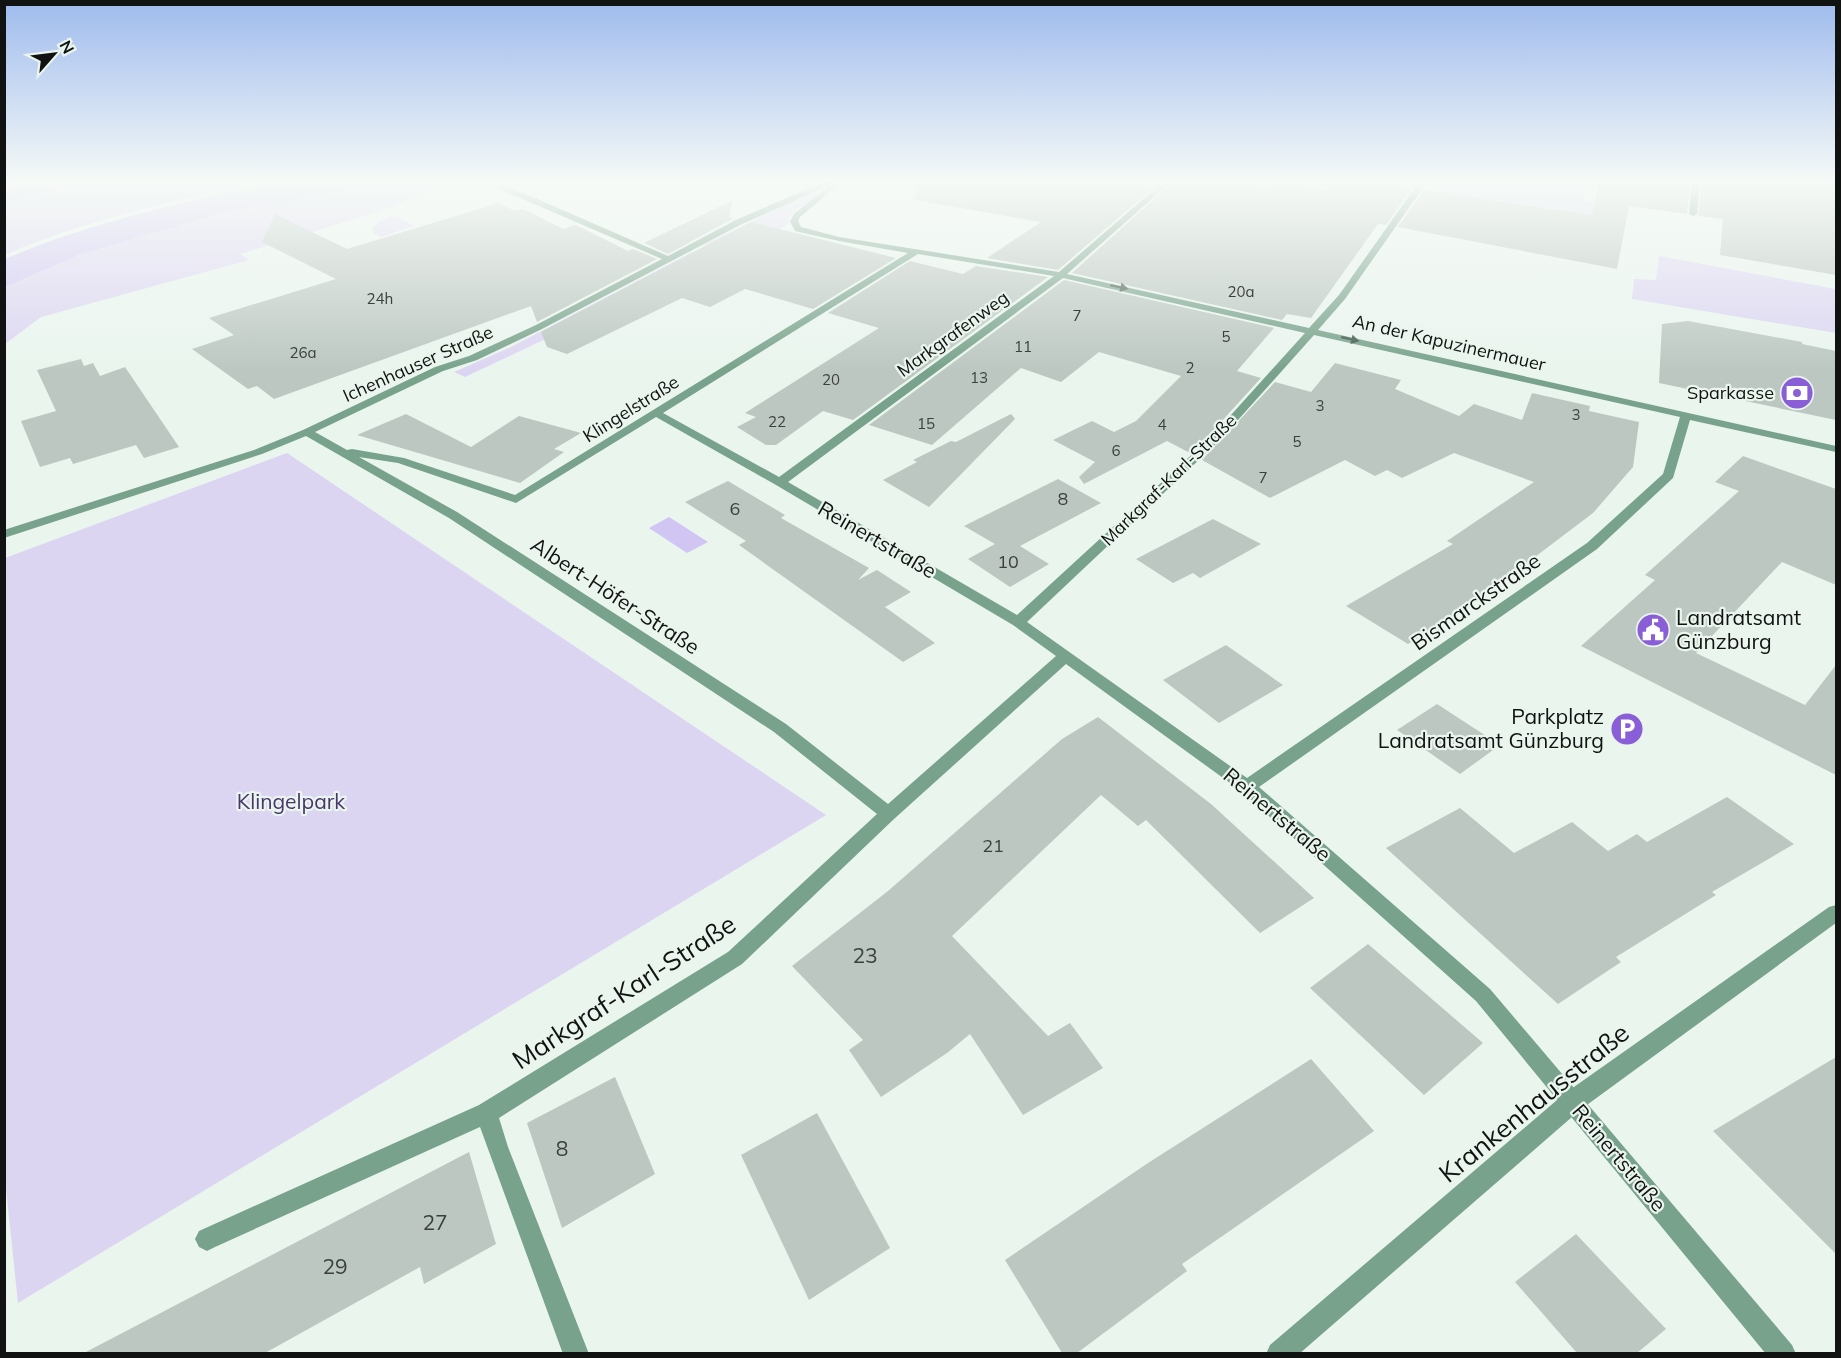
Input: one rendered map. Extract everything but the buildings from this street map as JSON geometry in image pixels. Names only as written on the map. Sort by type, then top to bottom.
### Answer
[{"type":"street","points":[[637,245],[668,259]]},
{"type":"street","name":"Ichenhauser Straße","points":[[4,534],[258,452],[307,432],[439,369],[473,358],[694,245]]},
{"type":"street","name":"An der Kapuzinermauer","points":[[887,245],[1061,275],[1834,448]]},
{"type":"street","name":"Markgrafenweg","points":[[780,482],[1061,275],[1095,245]]},
{"type":"street","name":"Markgraf-Karl-Straße","points":[[1018,622],[1216,438],[1342,297],[1378,245]]},
{"type":"street","name":"Klingelstraße","points":[[342,451],[400,460],[516,499],[917,251]]},
{"type":"street","name":"Reinertstraße","points":[[656,413],[780,482],[1018,622],[1247,787],[1483,994],[1784,1353]]},
{"type":"street","name":"Bismarckstraße","points":[[1247,787],[1592,546],[1669,475],[1686,416]]},
{"type":"street","name":"Albert-Höfer-Straße","points":[[307,432],[453,515],[780,728],[888,814]]},
{"type":"street","name":"Markgraf-Karl-Straße","points":[[207,1239],[487,1113],[735,958],[888,814],[1066,655]]},
{"type":"street","name":"Krankenhausstraße","points":[[1279,1353],[1572,1102],[1836,913]]},
{"type":"street","points":[[487,1113],[497,1147],[576,1353]]},
{"type":"green space","points":[[5,245],[28,245],[5,255]]},
{"type":"green space","points":[[112,245],[268,245],[240,254],[249,260],[41,317],[5,344],[5,287],[79,255]]},
{"type":"green space","points":[[729,245],[744,245],[465,377],[454,372],[511,347],[692,252]]},
{"type":"green space","points":[[1659,256],[1836,289],[1836,333],[1632,299],[1634,279],[1656,280]]},
{"type":"green space","name":"Klingelpark","points":[[287,453],[826,815],[18,1303],[4,1170],[5,558]]},
{"type":"shaded area","points":[[112,245],[79,255],[5,287],[5,259],[38,246]]},
{"type":"shaded area","points":[[669,517],[708,542],[687,553],[649,528]]},
{"type":"place","name":"Sparkasse","points":[[1797,393]]},
{"type":"place","name":"Landratsamt Günzburg","points":[[1653,630]]},
{"type":"place","name":"Parkplatz Landratsamt Günzburg","points":[[1627,729]]}]
